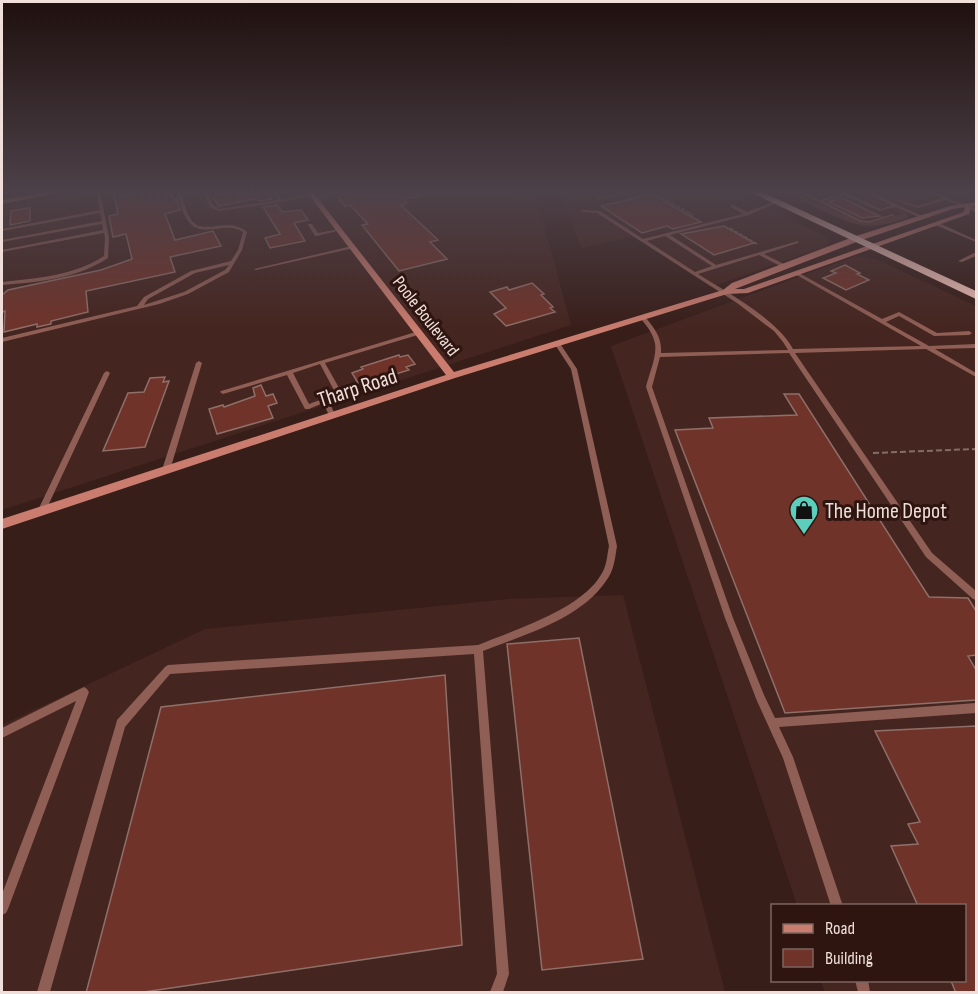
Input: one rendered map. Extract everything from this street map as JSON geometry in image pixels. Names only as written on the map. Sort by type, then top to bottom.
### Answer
[{"type":"highway","points":[[853,237],[976,295]]},
{"type":"street","name":"Poole Boulevard","points":[[345,237],[452,376]]},
{"type":"street","name":"Tharp Road","points":[[726,292],[735,285],[861,237]]},
{"type":"street","name":"Tharp Road","points":[[2,524],[452,376],[645,319],[726,292],[745,291],[899,237]]},
{"type":"lane","points":[[2,241],[21,237]]},
{"type":"lane","points":[[2,251],[73,237]]},
{"type":"lane","points":[[2,284],[46,278],[94,266],[106,257],[106,237]]},
{"type":"lane","points":[[2,340],[139,307],[186,293],[213,280],[227,270],[240,250],[243,237]]},
{"type":"lane","points":[[319,237],[321,241]]},
{"type":"lane","points":[[641,237],[726,292],[776,330],[792,350],[796,360],[928,555],[976,596]]},
{"type":"lane","points":[[645,240],[654,237]]},
{"type":"lane","points":[[670,237],[716,267]]},
{"type":"lane","points":[[696,273],[796,242]]},
{"type":"lane","points":[[256,269],[352,247]]},
{"type":"lane","points":[[759,253],[784,266]]},
{"type":"lane","points":[[960,261],[976,254]]},
{"type":"lane","points":[[139,307],[146,298],[193,272],[233,262]]},
{"type":"lane","points":[[797,273],[976,375]]},
{"type":"lane","points":[[883,321],[899,314],[936,335],[969,333]]},
{"type":"lane","points":[[645,319],[654,330],[660,345],[660,355],[652,368],[649,387],[729,618],[788,757],[836,904]]},
{"type":"lane","points":[[223,392],[419,333]]},
{"type":"lane","points":[[43,993],[120,724],[168,670],[478,650],[549,619],[574,605],[603,579],[610,565],[613,546],[573,369],[557,344]]},
{"type":"lane","points":[[660,355],[976,346]]},
{"type":"lane","points":[[289,372],[307,407],[340,395],[322,362]]},
{"type":"lane","points":[[166,470],[199,363]]},
{"type":"lane","points":[[42,510],[107,372]]},
{"type":"lane","points":[[326,400],[332,415]]},
{"type":"lane","points":[[478,650],[503,974],[498,993]]},
{"type":"lane","points":[[2,733],[84,692],[2,909]]},
{"type":"lane","points":[[772,723],[976,708]]},
{"type":"path","points":[[746,237],[758,244],[748,247]]},
{"type":"path","points":[[860,453],[976,449]]},
{"type":"shaded area","points":[[2,237],[547,237],[571,325],[2,510]]},
{"type":"shaded area","points":[[577,237],[627,237],[581,249]]},
{"type":"shaded area","points":[[635,237],[827,237],[830,242],[827,246],[711,287]]},
{"type":"shaded area","points":[[856,256],[876,259],[976,306],[976,992],[825,992],[821,982],[966,982],[966,904],[797,904],[611,346]]},
{"type":"shaded area","points":[[623,595],[725,992],[2,992],[2,725],[205,629],[509,599]]},
{"type":"building","points":[[127,237],[174,237],[175,240],[186,237],[216,237],[221,246],[170,257],[175,272],[86,291],[88,312],[51,321],[51,324],[37,327],[37,324],[4,332],[5,311],[2,312],[2,295],[8,290],[101,270],[132,259]]},
{"type":"building","points":[[303,237],[305,241],[270,248],[265,238]]},
{"type":"building","points":[[372,237],[435,237],[438,240],[430,242],[447,259],[399,271]]},
{"type":"building","points":[[686,237],[744,237],[754,243],[714,255]]},
{"type":"building","points":[[845,265],[869,280],[846,290],[823,278],[836,273],[831,271]]},
{"type":"building","points":[[532,283],[544,294],[541,295],[555,312],[506,326],[494,314],[506,308],[490,292],[507,287],[509,290]]},
{"type":"building","points":[[399,355],[400,357],[408,355],[415,364],[406,367],[409,370],[370,382],[368,380],[358,383],[352,373],[363,369],[361,367]]},
{"type":"building","points":[[165,377],[163,382],[169,381],[145,447],[103,451],[128,393],[144,392],[150,378]]},
{"type":"building","points":[[261,385],[266,396],[273,394],[277,403],[268,406],[273,418],[217,434],[209,409],[223,405],[224,407],[255,396],[253,388]]},
{"type":"building","name":"The Home Depot","points":[[784,394],[799,394],[929,597],[968,598],[976,611],[976,655],[968,656],[976,670],[976,700],[785,713],[675,430],[713,428],[709,418],[797,415]]},
{"type":"building","points":[[579,638],[643,959],[542,970],[507,644]]},
{"type":"building","points":[[445,675],[462,945],[137,993],[86,993],[161,707]]},
{"type":"building","points":[[976,726],[976,993],[956,993],[951,982],[966,982],[966,904],[917,904],[891,846],[918,844],[908,824],[920,822],[875,731]]},
{"type":"place","name":"The Home Depot","points":[[804,536]]}]
